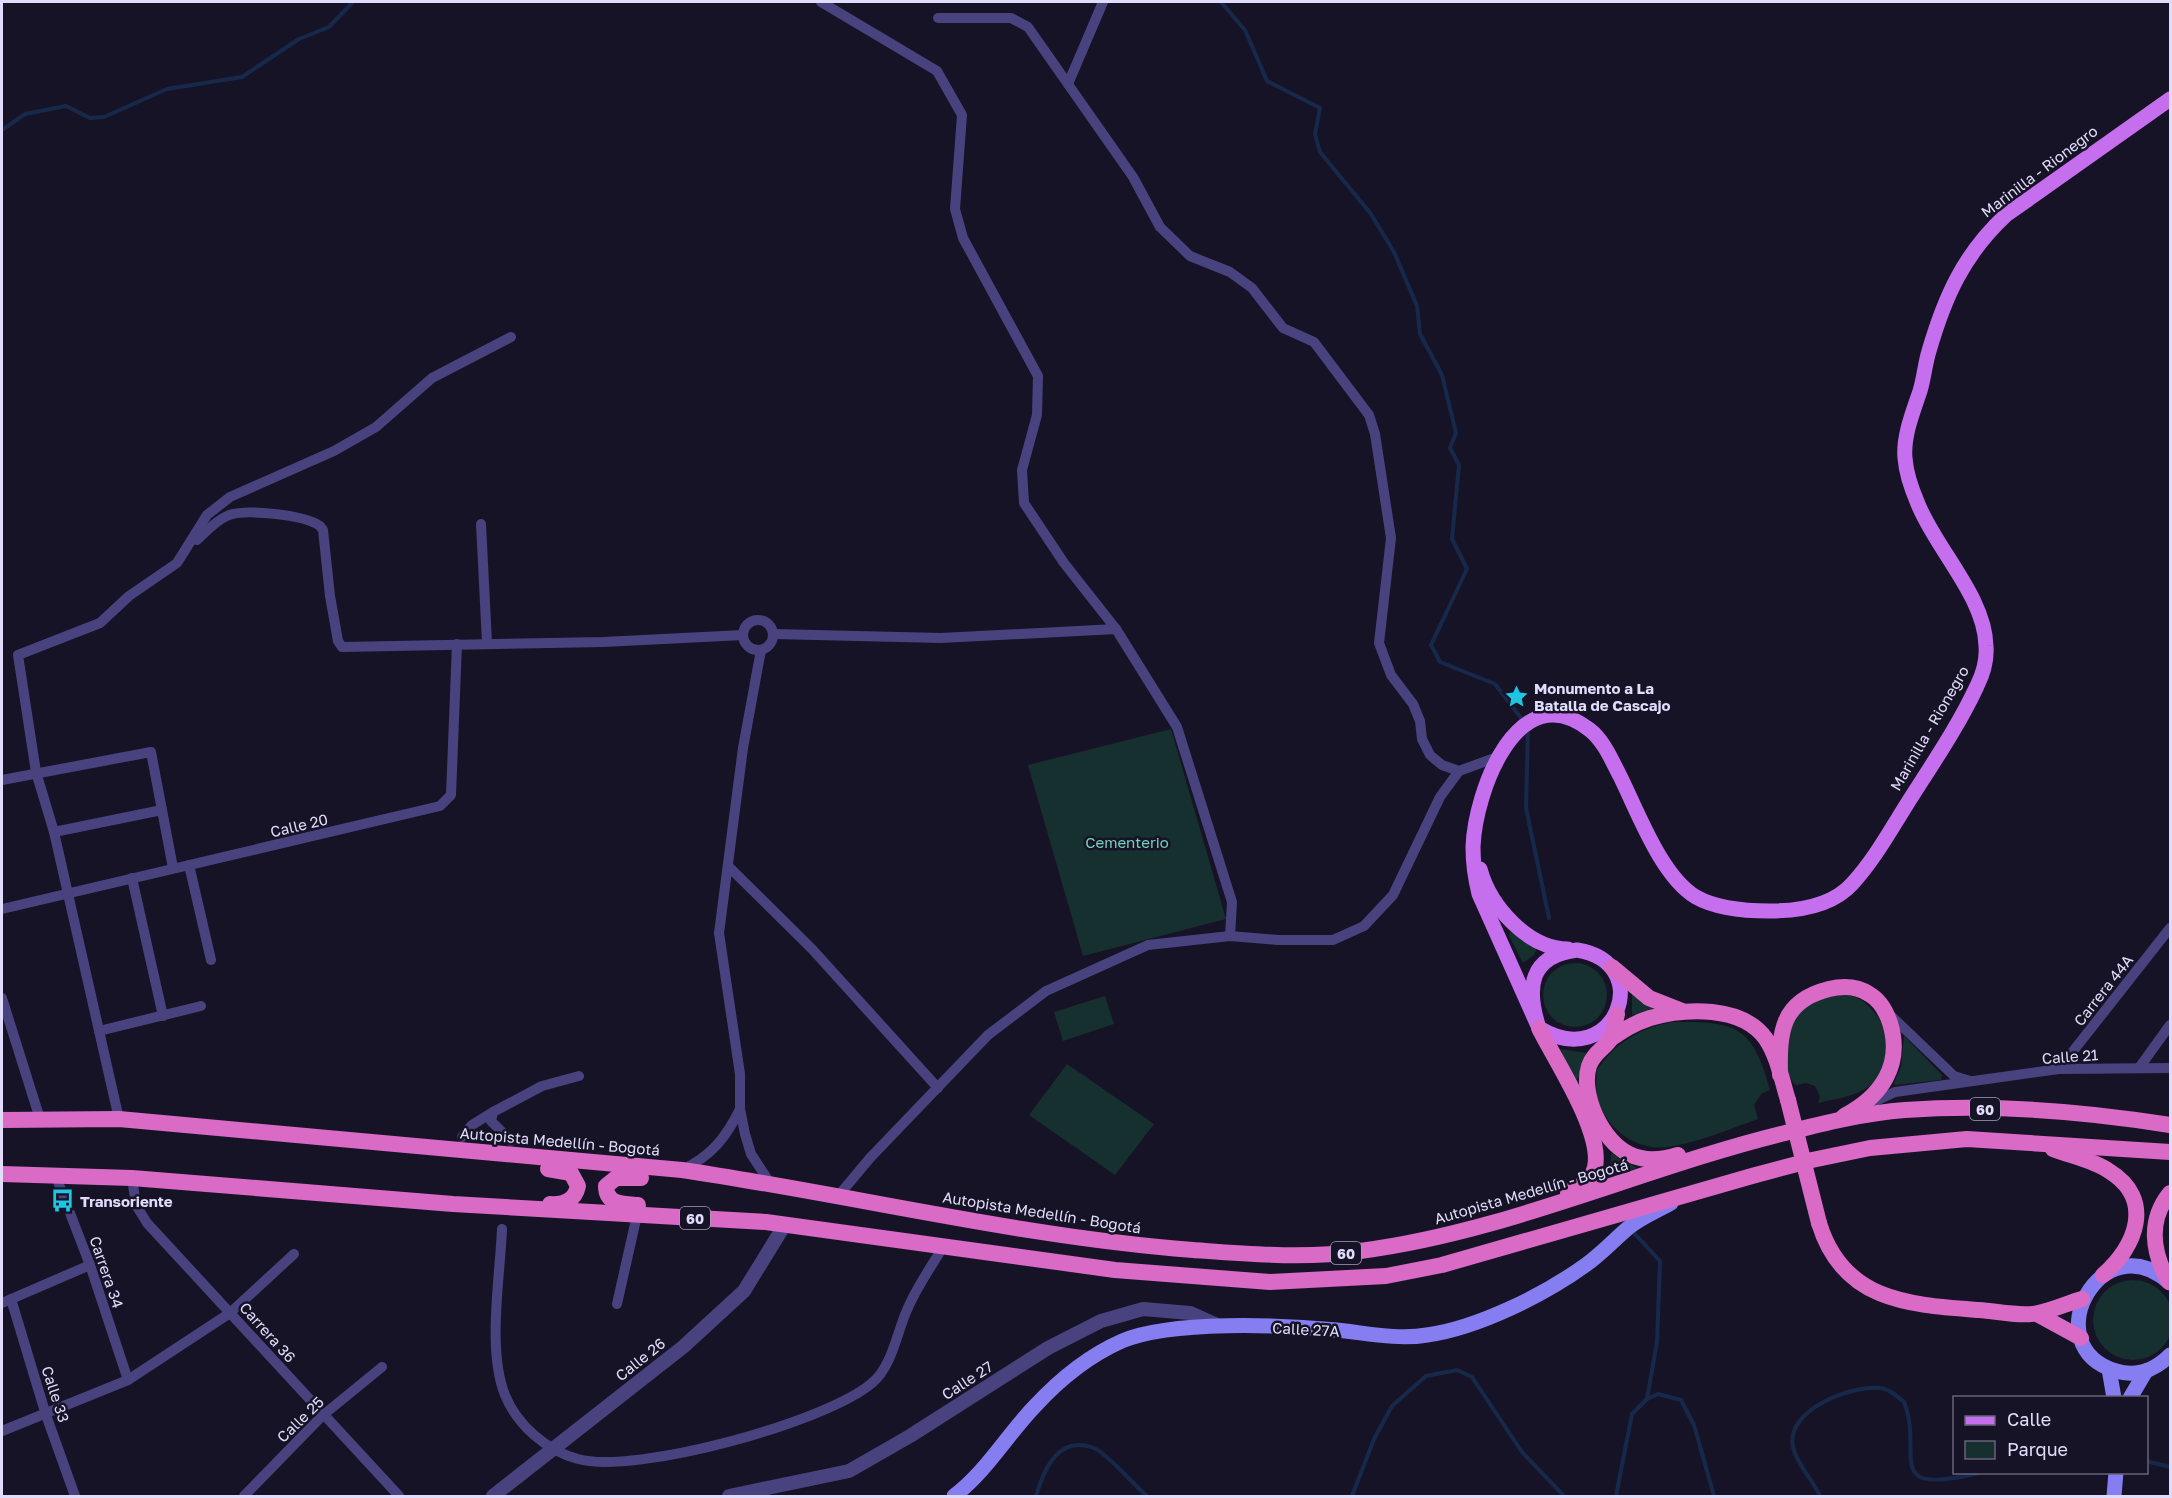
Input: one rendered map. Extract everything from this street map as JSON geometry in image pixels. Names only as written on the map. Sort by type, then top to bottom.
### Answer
[{"type":"highway","points":[[1612,967],[1649,998],[1695,1013],[1738,1017],[1753,1025],[1766,1039],[1788,1100],[1820,1223],[1831,1251],[1845,1269],[1865,1286],[1893,1300],[1924,1306],[2037,1314],[2082,1299]]},
{"type":"highway","points":[[1780,1075],[1781,1034],[1784,1024],[1797,1004],[1806,997],[1835,988],[1848,987],[1869,993],[1885,1010],[1894,1039],[1893,1065],[1880,1089],[1863,1107],[1832,1122]]},
{"type":"highway","points":[[1695,1013],[1649,1018],[1613,1029],[1595,1053],[1587,1080],[1590,1101],[1613,1142],[1627,1154],[1643,1159],[1663,1159],[1699,1149],[1730,1148]]},
{"type":"highway","points":[[1526,1214],[1537,1203],[1585,1184],[1596,1162],[1595,1142],[1587,1122],[1539,1028]]},
{"type":"highway","name":"Autopista Medellín - Bogotá","points":[[2,1120],[119,1119],[682,1170],[776,1184],[1113,1244],[1260,1255],[1311,1255],[1391,1247],[1455,1234],[1526,1214],[1730,1148],[1832,1122],[1902,1110],[2067,1112],[2170,1125]]},
{"type":"highway","name":"60","points":[[2,1174],[132,1178],[453,1204],[766,1222],[1115,1270],[1270,1282],[1386,1276],[1505,1249],[1812,1160],[1870,1148],[1967,1139],[2170,1152]]},
{"type":"highway","points":[[374,1142],[418,1157],[565,1170],[571,1173],[578,1186],[572,1199],[557,1205],[482,1199],[453,1204]]},
{"type":"highway","points":[[2035,1143],[2100,1166],[2119,1178],[2130,1193],[2136,1211],[2136,1228],[2116,1264],[2103,1275]]},
{"type":"highway","points":[[766,1222],[749,1213],[619,1203],[606,1195],[606,1186],[611,1180],[622,1176],[765,1187],[776,1184]]},
{"type":"highway","points":[[2170,1193],[2158,1213],[2154,1233],[2160,1265],[2170,1283]]},
{"type":"highway","points":[[2037,1314],[2081,1338]]},
{"type":"main road","name":"Marinilla - Rionegro","points":[[1473,843],[1480,808],[1500,756],[1524,724],[1554,716],[1577,721],[1593,732],[1614,766],[1669,872],[1682,887],[1699,899],[1727,908],[1788,911],[1817,906],[1850,887],[1869,863],[1933,763],[1978,685],[1984,667],[1986,645],[1983,627],[1972,600],[1918,507],[1904,455],[1928,353],[1947,299],[1968,256],[1985,235],[2006,215],[2170,99]]},
{"type":"main road","points":[[1473,843],[1482,874],[1492,896],[1522,931],[1539,943],[1556,949],[1590,952],[1612,967],[1621,990],[1613,1029],[1584,1039],[1569,1039],[1557,1037],[1539,1028],[1479,894],[1474,873],[1473,843]]},
{"type":"main road","points":[[1539,1028],[1531,999],[1532,984],[1538,970],[1555,955],[1577,950]]},
{"type":"main road","name":"Calle 27A","points":[[954,1497],[979,1473],[1035,1406],[1082,1363],[1123,1340],[1156,1332],[1222,1327],[1289,1326],[1408,1337],[1435,1334],[1463,1327],[1515,1305],[1585,1265],[1630,1227],[1683,1196]]},
{"type":"main road","points":[[2170,1283],[2158,1273],[2131,1266],[2117,1268],[2103,1275],[2090,1286],[2082,1299],[2078,1312],[2081,1338],[2097,1361],[2109,1369],[2121,1372],[2146,1371],[2161,1364],[2170,1355]]},
{"type":"main road","points":[[2109,1369],[2114,1396]]},
{"type":"main road","points":[[2131,1396],[2146,1371]]},
{"type":"main road","points":[[2114,1497],[2116,1474]]},
{"type":"street","points":[[821,2],[937,71],[962,115],[955,209],[963,238],[1038,375],[1037,414],[1022,470],[1021,496],[1038,527],[1116,629],[1177,727],[1232,902],[1230,936]]},
{"type":"street","points":[[1068,84],[1103,2]]},
{"type":"street","points":[[938,18],[1011,18],[1028,27],[1133,177],[1160,227],[1190,256],[1230,272],[1252,288],[1282,328],[1314,342],[1369,415],[1375,434],[1391,538],[1379,643],[1391,675],[1413,704],[1420,720],[1422,739],[1430,755],[1442,765],[1460,771]]},
{"type":"street","points":[[188,549],[207,515],[230,497],[334,451],[376,427],[432,378],[511,337]]},
{"type":"street","points":[[119,1119],[54,832],[36,772],[18,655],[93,627],[129,596],[177,563],[188,549],[217,522],[237,513],[275,514],[316,522],[323,530],[330,596],[338,641],[342,647],[743,635]]},
{"type":"street","points":[[481,524],[487,643]]},
{"type":"street","points":[[762,650],[747,645],[743,635],[747,625],[761,620],[770,624],[774,634],[771,644],[762,650],[743,748],[719,933],[740,1074],[740,1109],[750,1154],[776,1184]]},
{"type":"street","points":[[774,634],[941,638],[1116,629]]},
{"type":"street","name":"Calle 20","points":[[2,909],[440,806],[451,795],[457,644]]},
{"type":"street","points":[[2,780],[151,752],[173,868]]},
{"type":"street","points":[[839,1195],[870,1158],[993,1031],[1046,992],[1148,945],[1230,936],[1278,940],[1333,940],[1364,926],[1393,895],[1440,796],[1460,771],[1500,756]]},
{"type":"street","points":[[54,832],[162,810]]},
{"type":"street","points":[[189,865],[212,960]]},
{"type":"street","points":[[728,866],[812,949],[938,1088]]},
{"type":"street","points":[[132,878],[163,1016]]},
{"type":"street","name":"Carrera 44A","points":[[2059,1069],[2170,928]]},
{"type":"street","points":[[2,998],[40,1119]]},
{"type":"street","points":[[99,1031],[201,1006]]},
{"type":"street","points":[[1885,1010],[1954,1076],[1973,1082]]},
{"type":"street","points":[[2139,1068],[2170,1025]]},
{"type":"street","points":[[2,1036],[13,1034]]},
{"type":"street","name":"Calle 21","points":[[1863,1107],[1895,1092],[2059,1069],[2170,1068]]},
{"type":"street","points":[[462,1137],[472,1125],[542,1086],[579,1076]]},
{"type":"street","points":[[682,1170],[704,1159],[714,1150],[728,1134],[740,1109]]},
{"type":"street","points":[[494,1112],[491,1121],[512,1141]]},
{"type":"street","name":"Carrera 34","points":[[55,1174],[90,1265],[128,1380]]},
{"type":"street","name":"Carrera 36","points":[[132,1178],[136,1205],[147,1223],[322,1416],[399,1497]]},
{"type":"street","points":[[617,1304],[637,1215]]},
{"type":"street","name":"Calle 26","points":[[493,1497],[683,1347],[744,1291],[784,1226]]},
{"type":"street","points":[[502,1229],[497,1371],[514,1412],[538,1438],[554,1449],[578,1459],[606,1464],[651,1459],[714,1446],[784,1425],[834,1404],[873,1383],[884,1367],[908,1308],[943,1246]]},
{"type":"street","points":[[2,1431],[128,1380],[230,1312],[294,1254]]},
{"type":"street","points":[[6,1301],[90,1265]]},
{"type":"street","name":"Calle 33","points":[[6,1301],[75,1497]]},
{"type":"street","name":"Calle 27","points":[[729,1497],[849,1471],[910,1436],[1048,1348],[1101,1321],[1143,1309],[1190,1313],[1222,1327]]},
{"type":"street","name":"Calle 25","points":[[244,1497],[322,1416],[382,1367]]},
{"type":"green space","name":"Cementerio","points":[[1171,729],[1226,919],[1083,956],[1028,765]]},
{"type":"green space","points":[[1511,929],[1537,948],[1534,955],[1523,963],[1509,936]]},
{"type":"green space","points":[[1569,963],[1581,963],[1598,972],[1605,983],[1607,995],[1605,1007],[1598,1018],[1581,1027],[1569,1027],[1557,1022],[1548,1013],[1543,1001],[1543,989],[1548,977],[1557,968]]},
{"type":"green space","points":[[1632,994],[1654,1008],[1632,1015]]},
{"type":"green space","points":[[1847,994],[1860,999],[1879,1019],[1885,1032],[1886,1060],[1881,1073],[1867,1088],[1818,1103],[1820,1096],[1815,1086],[1806,1083],[1796,1085],[1792,1081],[1786,1053],[1788,1032],[1796,1016],[1807,1005],[1824,998]]},
{"type":"green space","points":[[1105,996],[1114,1024],[1063,1041],[1054,1012]]},
{"type":"green space","points":[[1673,1022],[1712,1023],[1727,1026],[1748,1040],[1757,1052],[1770,1090],[1762,1093],[1754,1105],[1758,1119],[1691,1142],[1668,1147],[1646,1146],[1617,1130],[1604,1113],[1598,1099],[1597,1070],[1612,1052],[1630,1038],[1650,1028]]},
{"type":"green space","points":[[1904,1036],[1942,1075],[1941,1080],[1895,1085],[1901,1067]]},
{"type":"green space","points":[[1560,1049],[1587,1053],[1578,1079],[1574,1079]]},
{"type":"green space","points":[[1067,1064],[1154,1124],[1115,1175],[1029,1115]]},
{"type":"green space","points":[[1611,1153],[1637,1168],[1608,1177],[1606,1173],[1611,1161]]},
{"type":"green space","points":[[2133,1280],[2148,1283],[2161,1292],[2170,1305],[2173,1320],[2170,1335],[2161,1348],[2148,1357],[2133,1360],[2118,1357],[2105,1348],[2096,1335],[2093,1320],[2096,1305],[2105,1292],[2118,1283]]},
{"type":"waterway","points":[[2,130],[25,114],[66,106],[90,118],[104,117],[167,89],[242,77],[299,39],[329,27],[353,2]]},
{"type":"waterway","points":[[1221,2],[1245,30],[1267,81],[1320,108],[1315,134],[1320,152],[1371,214],[1394,252],[1417,306],[1420,334],[1442,375],[1456,433],[1450,448],[1459,465],[1452,539],[1467,569],[1431,645],[1440,662],[1495,684],[1524,722]]},
{"type":"waterway","points":[[1528,728],[1526,808],[1549,918]]},
{"type":"waterway","points":[[1634,1233],[1660,1261],[1657,1342],[1647,1399]]},
{"type":"waterway","points":[[1352,1496],[1374,1439],[1392,1406],[1426,1376],[1457,1370],[1472,1377],[1522,1452],[1564,1496]]},
{"type":"waterway","points":[[1820,1496],[1795,1454],[1793,1434],[1799,1422],[1809,1411],[1823,1402],[1868,1388],[1887,1390],[1904,1402],[1909,1421],[1912,1467],[1917,1475],[1929,1479],[1950,1479],[1974,1474]]},
{"type":"waterway","points":[[1616,1496],[1632,1414],[1647,1399],[1658,1394],[1681,1400],[1694,1425],[1714,1496]]},
{"type":"waterway","points":[[1036,1496],[1055,1456],[1072,1446],[1083,1445],[1101,1452],[1147,1496]]},
{"type":"waterway","points":[[2148,1462],[2170,1467]]},
{"type":"place","name":"Monumento a La Batalla de Cascajo","points":[[1516,697]]},
{"type":"place","name":"Transoriente","points":[[62,1201]]}]
